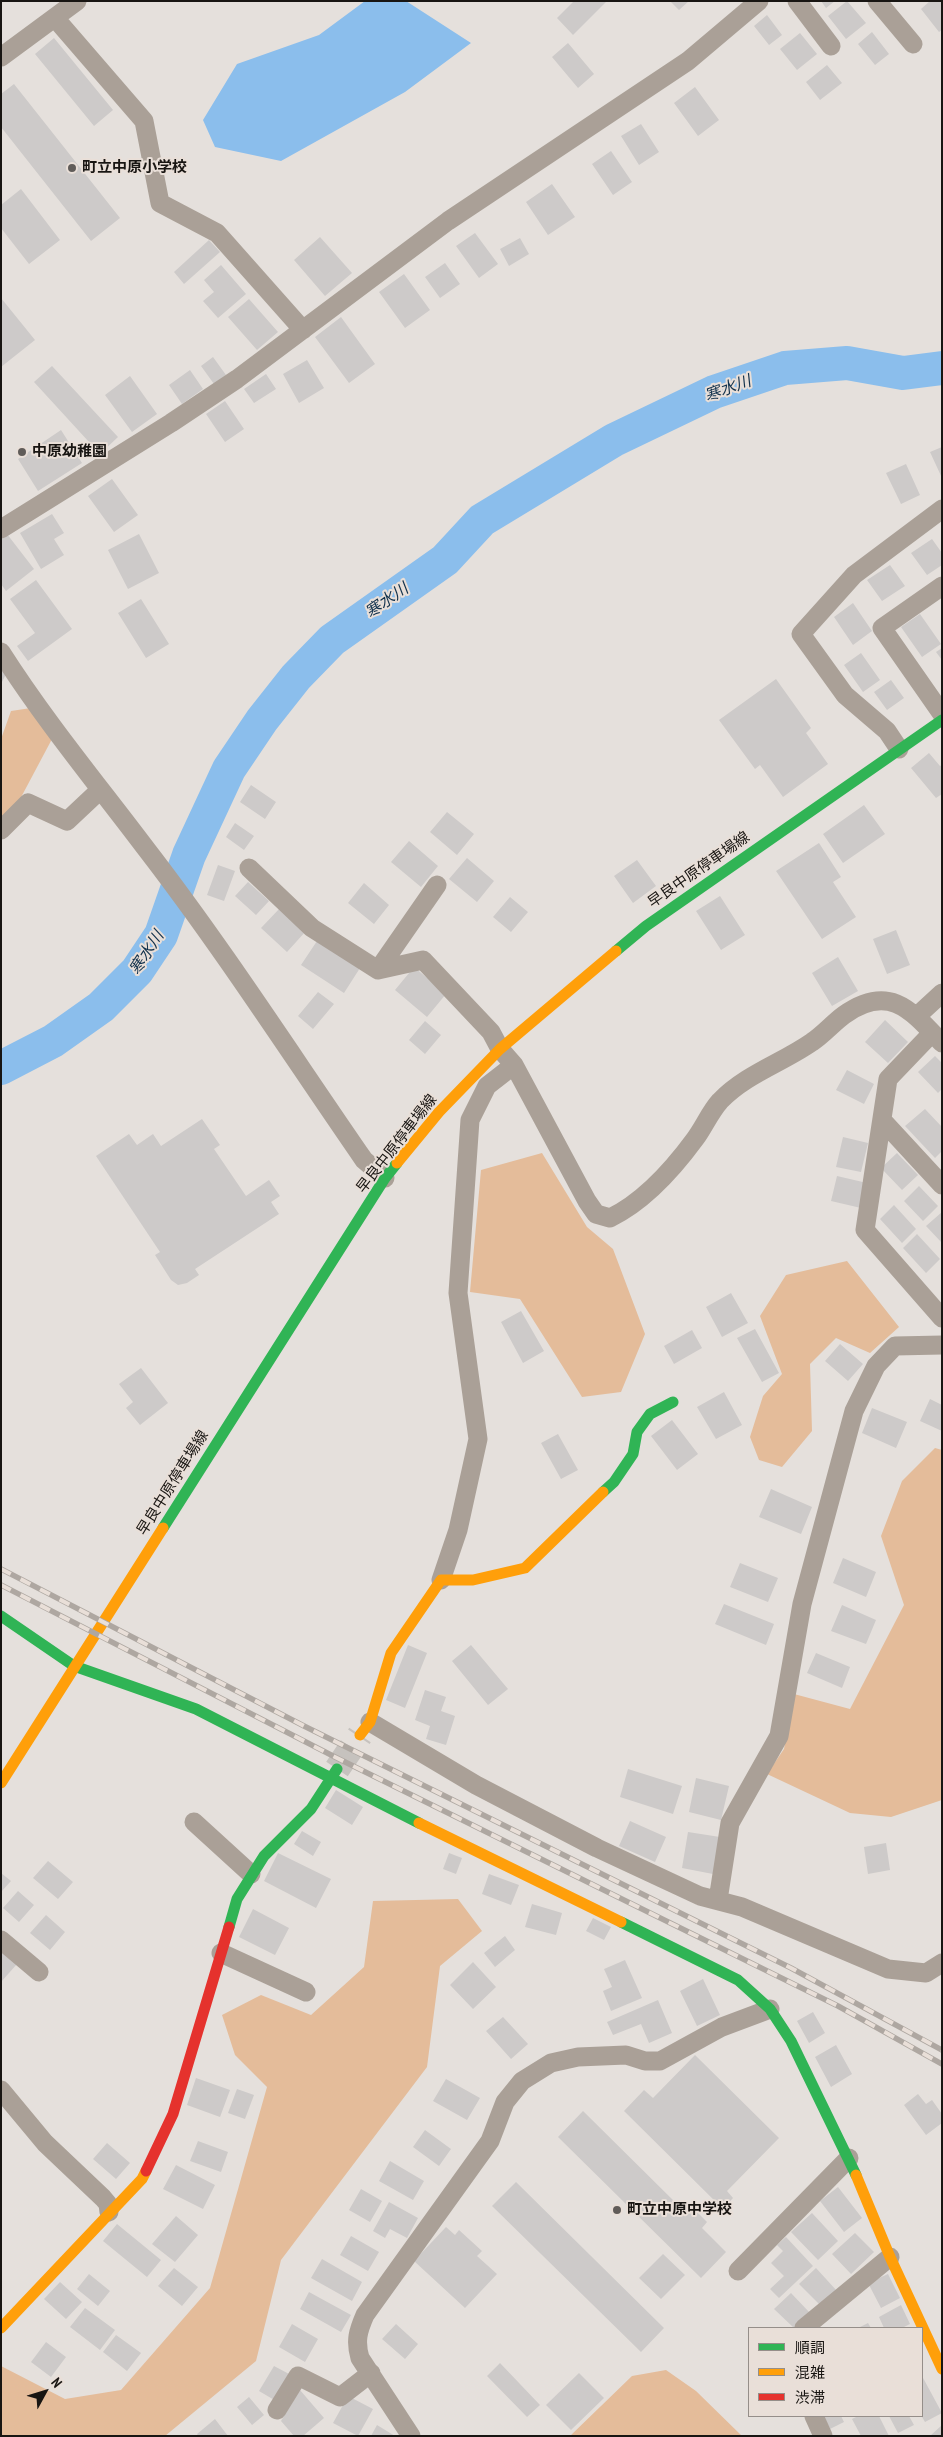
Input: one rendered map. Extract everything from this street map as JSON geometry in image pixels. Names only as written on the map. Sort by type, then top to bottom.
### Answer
[{"type":"street","points":[[1,57],[77,1]]},
{"type":"street","points":[[1,528],[171,423],[237,378],[448,221],[688,61],[759,1]]},
{"type":"street","points":[[797,1],[831,46]]},
{"type":"street","points":[[877,1],[913,44]]},
{"type":"street","points":[[55,18],[144,121],[160,203],[217,233],[303,330]]},
{"type":"street","points":[[899,749],[887,731],[845,695],[801,634],[854,575],[942,509]]},
{"type":"street","points":[[939,594],[882,628],[942,714]]},
{"type":"street","points":[[1,652],[100,790],[204,927],[364,1160],[385,1178]]},
{"type":"street","name":"早良中原停車場線","points":[[1,1782],[385,1178],[439,1112],[500,1049],[646,926],[942,720]]},
{"type":"street","points":[[1,830],[28,803],[67,821],[100,790]]},
{"type":"street","points":[[249,868],[312,928],[378,970],[423,960],[491,1032],[500,1049],[514,1065],[587,1201],[596,1214],[610,1218],[626,1210],[674,1165],[720,1102],[746,1079],[796,1053],[844,1015],[870,1001],[887,1000],[902,1005],[917,1016],[937,1038],[888,1079],[865,1230],[942,1318]]},
{"type":"street","points":[[378,970],[437,885]]},
{"type":"street","points":[[917,1016],[942,993]]},
{"type":"street","points":[[514,1065],[487,1086],[470,1120],[458,1293],[478,1440],[458,1530],[440,1580],[391,1653],[365,1729],[598,1848],[700,1896],[742,1907],[888,1968],[926,1973],[942,1963]]},
{"type":"street","points":[[882,1120],[942,1185]]},
{"type":"street","points":[[718,1900],[730,1823],[779,1736],[802,1604],[854,1411],[876,1366],[895,1346],[942,1345]]},
{"type":"street","points":[[440,1580],[473,1580],[524,1568],[614,1482],[633,1454],[636,1432],[650,1414],[673,1402]]},
{"type":"street","points":[[1,1616],[74,1666],[196,1709],[331,1780],[738,1980],[770,2009],[791,2041],[849,2158],[890,2257],[922,2327]]},
{"type":"street","points":[[1,2328],[109,2212],[142,2180],[173,2114],[237,1899],[264,1856],[311,1809],[337,1769]]},
{"type":"street","points":[[194,1822],[251,1874]]},
{"type":"street","points":[[1,1940],[38,1972]]},
{"type":"street","points":[[221,1953],[306,1992]]},
{"type":"street","points":[[411,2436],[360,2358],[356,2345],[358,2331],[365,2314],[490,2141],[505,2102],[522,2081],[551,2063],[578,2057],[626,2055],[645,2061],[660,2061],[722,2027],[770,2009]]},
{"type":"street","points":[[1,2090],[45,2143],[103,2198],[108,2204],[109,2212]]},
{"type":"street","points":[[738,2271],[849,2158]]},
{"type":"street","points":[[805,2327],[890,2257]]},
{"type":"street","points":[[923,2328],[942,2369]]},
{"type":"street","points":[[277,2410],[298,2376],[340,2397],[370,2373]]},
{"type":"street","points":[[814,2417],[823,2436]]},
{"type":"shaded area","points":[[31,708],[52,739],[18,803],[1,819],[1,739],[11,711]]},
{"type":"shaded area","points":[[542,1153],[587,1227],[613,1249],[645,1334],[621,1392],[582,1397],[520,1299],[470,1292],[481,1170]]},
{"type":"shaded area","points":[[847,1261],[899,1327],[870,1353],[836,1338],[810,1364],[812,1431],[782,1467],[759,1460],[750,1437],[763,1396],[782,1374],[760,1316],[786,1275]]},
{"type":"shaded area","points":[[935,1448],[942,1450],[942,1800],[891,1817],[850,1813],[767,1774],[784,1749],[794,1694],[850,1709],[904,1605],[881,1536],[902,1481]]},
{"type":"shaded area","points":[[458,1899],[482,1931],[440,1966],[427,2067],[281,2260],[256,2361],[165,2436],[1,2436],[1,2366],[65,2399],[121,2390],[210,2288],[267,2087],[235,2055],[222,2015],[261,1995],[311,2015],[364,1967],[373,1901]]},
{"type":"shaded area","points":[[666,2370],[696,2391],[742,2436],[570,2436],[632,2376]]},
{"type":"water","points":[[365,1],[406,1],[471,43],[405,92],[281,161],[215,147],[203,120],[237,64],[319,35]]},
{"type":"building","points":[[574,1],[607,1],[573,35],[557,18]]},
{"type":"building","points":[[670,1],[689,1],[679,10]]},
{"type":"building","points":[[821,1],[835,1],[826,8]]},
{"type":"building","points":[[847,1],[866,23],[846,39],[828,16]]},
{"type":"building","points":[[930,1],[942,1],[942,30],[939,32],[921,9]]},
{"type":"building","points":[[767,15],[782,35],[769,45],[754,26]]},
{"type":"building","points":[[872,32],[889,54],[875,65],[858,44]]},
{"type":"building","points":[[800,33],[817,54],[797,70],[780,49]]},
{"type":"building","points":[[54,38],[113,110],[94,126],[35,54]]},
{"type":"building","points":[[568,43],[594,74],[578,88],[552,57]]},
{"type":"building","points":[[827,65],[842,83],[820,100],[806,82]]},
{"type":"building","points":[[14,84],[120,218],[91,241],[1,127],[1,94]]},
{"type":"building","points":[[695,87],[719,120],[698,136],[674,103]]},
{"type":"building","points":[[641,124],[659,152],[639,165],[621,136]]},
{"type":"building","points":[[611,151],[632,182],[613,195],[592,164]]},
{"type":"building","points":[[552,184],[575,217],[548,235],[526,202]]},
{"type":"building","points":[[21,189],[60,240],[29,264],[1,228],[1,205]]},
{"type":"building","points":[[475,233],[498,264],[479,278],[456,246]]},
{"type":"building","points":[[320,237],[352,273],[325,296],[294,260]]},
{"type":"building","points":[[520,238],[529,254],[509,266],[500,249]]},
{"type":"building","points":[[209,240],[220,252],[184,284],[174,272]]},
{"type":"building","points":[[445,263],[460,284],[440,298],[425,277]]},
{"type":"building","points":[[221,265],[246,294],[218,318],[203,301],[214,292],[204,280]]},
{"type":"building","points":[[404,274],[430,310],[405,328],[379,292]]},
{"type":"building","points":[[1,298],[35,340],[1,367]]},
{"type":"building","points":[[249,299],[278,332],[257,350],[228,317]]},
{"type":"building","points":[[341,317],[375,364],[349,383],[315,337]]},
{"type":"building","points":[[213,357],[226,375],[214,384],[201,366]]},
{"type":"building","points":[[307,360],[324,388],[299,403],[283,374]]},
{"type":"building","points":[[52,366],[118,437],[100,454],[34,382]]},
{"type":"building","points":[[190,370],[203,389],[182,404],[169,385]]},
{"type":"building","points":[[266,374],[276,389],[254,403],[244,389]]},
{"type":"building","points":[[130,376],[157,414],[132,432],[105,395]]},
{"type":"building","points":[[225,401],[244,429],[225,442],[206,414]]},
{"type":"building","points":[[61,430],[82,463],[38,491],[18,459]]},
{"type":"building","points":[[942,447],[942,478],[930,452]]},
{"type":"building","points":[[906,464],[920,495],[901,504],[886,473]]},
{"type":"building","points":[[112,479],[138,515],[114,532],[88,496]]},
{"type":"building","points":[[52,514],[64,533],[54,539],[64,555],[41,569],[20,533]]},
{"type":"building","points":[[7,534],[34,569],[6,591],[1,584],[1,539]]},
{"type":"building","points":[[139,534],[159,573],[128,589],[108,550]]},
{"type":"building","points":[[932,539],[942,553],[942,565],[927,575],[911,553]]},
{"type":"building","points":[[890,565],[905,586],[882,601],[867,580]]},
{"type":"building","points":[[36,580],[72,629],[28,661],[17,646],[35,633],[10,599]]},
{"type":"building","points":[[141,599],[169,644],[146,658],[118,613]]},
{"type":"building","points":[[853,603],[872,631],[853,645],[834,617]]},
{"type":"building","points":[[920,614],[941,644],[922,657],[901,627]]},
{"type":"building","points":[[942,648],[942,660],[936,652]]},
{"type":"building","points":[[861,653],[880,680],[863,692],[844,665]]},
{"type":"building","points":[[1,670],[7,672],[1,684]]},
{"type":"building","points":[[776,679],[811,728],[806,733],[828,764],[783,797],[760,765],[755,769],[719,720]]},
{"type":"building","points":[[891,680],[904,698],[887,710],[874,692]]},
{"type":"building","points":[[929,753],[940,766],[942,765],[942,794],[936,798],[911,768]]},
{"type":"building","points":[[251,785],[276,802],[265,819],[240,802]]},
{"type":"building","points":[[864,805],[885,834],[843,863],[823,834]]},
{"type":"building","points":[[447,812],[474,834],[457,855],[430,832]]},
{"type":"building","points":[[235,823],[254,836],[244,850],[226,837]]},
{"type":"building","points":[[409,841],[438,866],[421,887],[391,862]]},
{"type":"building","points":[[819,843],[841,877],[833,882],[856,917],[822,939],[776,871]]},
{"type":"building","points":[[467,858],[494,881],[477,902],[449,879]]},
{"type":"building","points":[[637,860],[656,886],[633,903],[614,876]]},
{"type":"building","points":[[218,865],[235,871],[224,901],[207,895]]},
{"type":"building","points":[[248,882],[269,901],[256,915],[235,896]]},
{"type":"building","points":[[364,883],[389,905],[374,924],[348,903]]},
{"type":"building","points":[[720,896],[745,935],[721,950],[696,911]]},
{"type":"building","points":[[510,897],[528,912],[511,932],[493,917]]},
{"type":"building","points":[[280,908],[306,931],[287,952],[261,928]]},
{"type":"building","points":[[896,930],[910,965],[887,974],[873,939]]},
{"type":"building","points":[[317,941],[360,968],[344,993],[301,965]]},
{"type":"building","points":[[838,957],[858,991],[832,1006],[812,973]]},
{"type":"building","points":[[414,967],[446,994],[427,1017],[395,990]]},
{"type":"building","points":[[318,992],[334,1004],[313,1029],[298,1016]]},
{"type":"building","points":[[885,1020],[908,1042],[888,1063],[865,1042]]},
{"type":"building","points":[[425,1021],[441,1035],[425,1054],[409,1040]]},
{"type":"building","points":[[935,1056],[942,1063],[942,1089],[938,1093],[918,1072]]},
{"type":"building","points":[[847,1070],[874,1084],[864,1104],[836,1090]]},
{"type":"building","points":[[925,1109],[942,1127],[942,1151],[935,1158],[905,1126]]},
{"type":"building","points":[[202,1119],[220,1145],[214,1149],[246,1196],[269,1180],[280,1196],[271,1202],[279,1214],[195,1269],[199,1275],[187,1283],[178,1285],[171,1280],[155,1255],[160,1252],[96,1156],[129,1134],[137,1145],[153,1134],[161,1146]]},
{"type":"building","points":[[843,1137],[868,1143],[861,1172],[836,1167]]},
{"type":"building","points":[[897,1153],[918,1175],[902,1190],[881,1168]]},
{"type":"building","points":[[837,1176],[867,1183],[861,1208],[831,1201]]},
{"type":"building","points":[[919,1186],[938,1206],[923,1221],[904,1201]]},
{"type":"building","points":[[894,1205],[916,1229],[902,1243],[880,1219]]},
{"type":"building","points":[[942,1212],[942,1243],[926,1226]]},
{"type":"building","points":[[917,1234],[940,1259],[926,1273],[903,1248]]},
{"type":"building","points":[[731,1293],[748,1323],[722,1337],[706,1307]]},
{"type":"building","points":[[521,1311],[544,1351],[523,1363],[501,1322]]},
{"type":"building","points":[[755,1329],[779,1373],[762,1382],[737,1338]]},
{"type":"building","points":[[692,1330],[702,1348],[674,1364],[664,1346]]},
{"type":"building","points":[[840,1344],[863,1364],[848,1381],[825,1361]]},
{"type":"building","points":[[141,1368],[168,1403],[140,1425],[126,1408],[133,1402],[119,1384]]},
{"type":"building","points":[[724,1392],[742,1425],[716,1439],[697,1407]]},
{"type":"building","points":[[930,1399],[942,1405],[942,1431],[920,1421]]},
{"type":"building","points":[[872,1408],[907,1422],[896,1448],[862,1433]]},
{"type":"building","points":[[672,1420],[698,1454],[677,1470],[651,1436]]},
{"type":"building","points":[[558,1434],[578,1470],[561,1479],[541,1443]]},
{"type":"building","points":[[771,1489],[812,1507],[801,1534],[759,1517]]},
{"type":"building","points":[[843,1558],[876,1572],[866,1597],[833,1583]]},
{"type":"building","points":[[740,1563],[778,1578],[768,1602],[730,1587]]},
{"type":"building","points":[[724,1604],[774,1624],[766,1645],[715,1624]]},
{"type":"building","points":[[842,1605],[876,1620],[866,1644],[831,1631]]},
{"type":"building","points":[[408,1645],[427,1653],[405,1708],[386,1700]]},
{"type":"building","points":[[471,1645],[508,1689],[488,1705],[452,1661]]},
{"type":"building","points":[[816,1653],[850,1667],[842,1688],[807,1673]]},
{"type":"building","points":[[425,1690],[446,1697],[441,1711],[455,1716],[446,1745],[426,1739],[430,1726],[415,1720]]},
{"type":"building","points":[[628,1769],[682,1786],[673,1814],[620,1797]]},
{"type":"building","points":[[696,1778],[729,1786],[721,1820],[689,1812]]},
{"type":"building","points":[[336,1790],[363,1807],[352,1825],[325,1808]]},
{"type":"building","points":[[630,1821],[666,1837],[655,1862],[619,1846]]},
{"type":"building","points":[[302,1831],[321,1842],[313,1856],[294,1844]]},
{"type":"building","points":[[688,1832],[720,1837],[713,1874],[682,1868]]},
{"type":"building","points":[[886,1843],[890,1870],[868,1874],[864,1847]]},
{"type":"building","points":[[278,1853],[331,1879],[316,1908],[264,1881]]},
{"type":"building","points":[[449,1853],[462,1858],[456,1874],[443,1869]]},
{"type":"building","points":[[48,1861],[73,1882],[58,1899],[33,1878]]},
{"type":"building","points":[[1,1873],[11,1881],[1,1892]]},
{"type":"building","points":[[489,1874],[519,1885],[511,1905],[482,1894]]},
{"type":"building","points":[[18,1891],[34,1905],[19,1922],[3,1908]]},
{"type":"building","points":[[532,1904],[562,1913],[556,1935],[525,1927]]},
{"type":"building","points":[[253,1909],[289,1928],[275,1955],[239,1937]]},
{"type":"building","points":[[46,1915],[65,1932],[50,1950],[30,1933]]},
{"type":"building","points":[[593,1918],[611,1927],[604,1940],[586,1931]]},
{"type":"building","points":[[505,1936],[515,1950],[495,1967],[484,1953]]},
{"type":"building","points":[[1,1951],[17,1964],[1,1982]]},
{"type":"building","points":[[625,1960],[642,1998],[611,2011],[603,1991],[612,1987],[604,1969]]},
{"type":"building","points":[[473,1962],[496,1987],[473,2009],[450,1985]]},
{"type":"building","points":[[703,1979],[720,2015],[697,2026],[680,1991]]},
{"type":"building","points":[[658,2000],[672,2033],[649,2043],[641,2024],[613,2035],[607,2022]]},
{"type":"building","points":[[813,2012],[825,2033],[809,2043],[797,2021]]},
{"type":"building","points":[[503,2017],[528,2044],[511,2059],[486,2031]]},
{"type":"building","points":[[836,2045],[852,2074],[831,2087],[815,2057]]},
{"type":"building","points":[[695,2055],[779,2138],[727,2191],[733,2198],[723,2209],[624,2111],[644,2090],[653,2098]]},
{"type":"building","points":[[196,2078],[230,2090],[220,2117],[187,2105]]},
{"type":"building","points":[[446,2079],[480,2098],[467,2120],[433,2101]]},
{"type":"building","points":[[237,2089],[254,2095],[245,2119],[228,2113]]},
{"type":"building","points":[[918,2094],[926,2104],[932,2100],[942,2114],[942,2123],[926,2135],[904,2105]]},
{"type":"building","points":[[583,2111],[679,2206],[685,2200],[707,2222],[702,2228],[726,2252],[701,2278],[558,2137]]},
{"type":"building","points":[[425,2130],[451,2149],[439,2166],[413,2147]]},
{"type":"building","points":[[198,2141],[228,2152],[221,2172],[190,2161]]},
{"type":"building","points":[[107,2143],[130,2163],[116,2179],[93,2159]]},
{"type":"building","points":[[390,2161],[424,2181],[413,2200],[379,2181]]},
{"type":"building","points":[[176,2165],[215,2185],[203,2209],[163,2189]]},
{"type":"building","points":[[516,2182],[664,2328],[641,2352],[492,2206]]},
{"type":"building","points":[[838,2187],[862,2218],[844,2232],[820,2201]]},
{"type":"building","points":[[361,2189],[382,2201],[370,2222],[349,2210]]},
{"type":"building","points":[[389,2202],[418,2218],[407,2238],[390,2229],[385,2238],[373,2231]]},
{"type":"building","points":[[812,2213],[838,2241],[818,2260],[791,2232]]},
{"type":"building","points":[[176,2216],[198,2235],[175,2262],[152,2244]]},
{"type":"building","points":[[117,2224],[161,2260],[147,2277],[103,2241]]},
{"type":"building","points":[[446,2227],[455,2235],[459,2230],[482,2251],[477,2256],[497,2274],[465,2308],[414,2261]]},
{"type":"building","points":[[855,2233],[874,2252],[851,2274],[832,2254]]},
{"type":"building","points":[[351,2236],[379,2252],[368,2271],[340,2255]]},
{"type":"building","points":[[786,2237],[813,2266],[779,2298],[770,2289],[784,2276],[771,2263],[783,2251],[777,2245]]},
{"type":"building","points":[[663,2254],[685,2275],[661,2299],[639,2278]]},
{"type":"building","points":[[322,2259],[362,2282],[352,2301],[311,2278]]},
{"type":"building","points":[[174,2268],[198,2287],[182,2306],[158,2286]]},
{"type":"building","points":[[816,2268],[837,2291],[821,2306],[799,2284]]},
{"type":"building","points":[[89,2274],[110,2291],[98,2306],[77,2289]]},
{"type":"building","points":[[888,2274],[900,2298],[881,2308],[868,2283]]},
{"type":"building","points":[[60,2282],[82,2302],[66,2319],[44,2299]]},
{"type":"building","points":[[309,2292],[351,2315],[341,2332],[300,2309]]},
{"type":"building","points":[[791,2293],[810,2313],[793,2327],[774,2309]]},
{"type":"building","points":[[901,2305],[910,2324],[904,2327],[884,2327],[879,2317]]},
{"type":"building","points":[[85,2308],[115,2330],[100,2350],[70,2327]]},
{"type":"building","points":[[868,2323],[870,2327],[860,2327]]},
{"type":"building","points":[[292,2324],[318,2339],[305,2362],[279,2347]]},
{"type":"building","points":[[396,2324],[418,2344],[405,2359],[382,2339]]},
{"type":"building","points":[[116,2335],[141,2353],[127,2371],[103,2352]]},
{"type":"building","points":[[46,2342],[66,2357],[51,2377],[31,2362]]},
{"type":"building","points":[[500,2363],[540,2405],[527,2417],[487,2376]]},
{"type":"building","points":[[274,2366],[291,2375],[276,2401],[259,2391]]},
{"type":"building","points":[[579,2373],[604,2398],[571,2430],[546,2405]]},
{"type":"building","points":[[923,2378],[942,2413],[925,2422],[922,2417]]},
{"type":"building","points":[[300,2390],[324,2418],[303,2436],[294,2436],[281,2421]]},
{"type":"building","points":[[348,2396],[373,2409],[358,2436],[333,2423]]},
{"type":"building","points":[[249,2397],[264,2415],[252,2425],[237,2407]]},
{"type":"building","points":[[824,2417],[842,2417],[844,2422],[830,2429]]},
{"type":"building","points":[[856,2417],[880,2417],[889,2436],[861,2436],[852,2419]]},
{"type":"building","points":[[890,2417],[910,2417],[914,2425],[898,2433]]},
{"type":"building","points":[[215,2419],[228,2436],[198,2436],[197,2434]]},
{"type":"building","points":[[377,2425],[395,2436],[371,2436]]},
{"type":"building","points":[[942,2425],[942,2436],[930,2436]]},
{"type":"waterway","name":"寒水川","points":[[1,1068],[53,1041],[101,1007],[137,971],[161,935],[189,855],[229,769],[262,720],[296,677],[332,640],[445,560],[482,520],[614,440],[714,392],[785,368],[847,363],[903,373],[942,368]]},
{"type":"tunnel","points":[[337,1769],[360,1735]]},
{"type":"railway","points":[[1,1569],[304,1726],[791,1968],[942,2050]]},
{"type":"railway","points":[[1,1585],[335,1757],[838,2006],[942,2064]]},
{"type":"traffic: fast","points":[[616,951],[646,926],[942,720]]},
{"type":"traffic: fast","points":[[163,1528],[385,1178],[397,1163]]},
{"type":"traffic: fast","points":[[603,1492],[614,1482],[633,1454],[637,1432],[650,1414],[673,1402]]},
{"type":"traffic: fast","points":[[1,1616],[74,1666],[196,1709],[419,1823]]},
{"type":"traffic: fast","points":[[229,1927],[237,1899],[264,1856],[311,1809],[337,1769]]},
{"type":"traffic: fast","points":[[621,1922],[738,1980],[770,2009],[791,2041],[856,2175]]},
{"type":"traffic: slow","points":[[397,1163],[439,1112],[500,1049],[616,951]]},
{"type":"traffic: slow","points":[[360,1735],[370,1722],[391,1653],[441,1580],[473,1580],[525,1568],[603,1492]]},
{"type":"traffic: slow","points":[[1,1783],[163,1528]]},
{"type":"traffic: slow","points":[[419,1823],[621,1922]]},
{"type":"traffic: slow","points":[[1,2328],[142,2179],[146,2171]]},
{"type":"traffic: slow","points":[[856,2175],[890,2257],[922,2327]]},
{"type":"traffic: slow","points":[[923,2328],[942,2369]]},
{"type":"traffic: jam","points":[[146,2171],[173,2114],[229,1927]]},
{"type":"place","name":"町立中原小学校","points":[[72,168]]},
{"type":"place","name":"中原幼稚園","points":[[22,452]]},
{"type":"place","name":"町立中原中学校","points":[[617,2210]]}]
